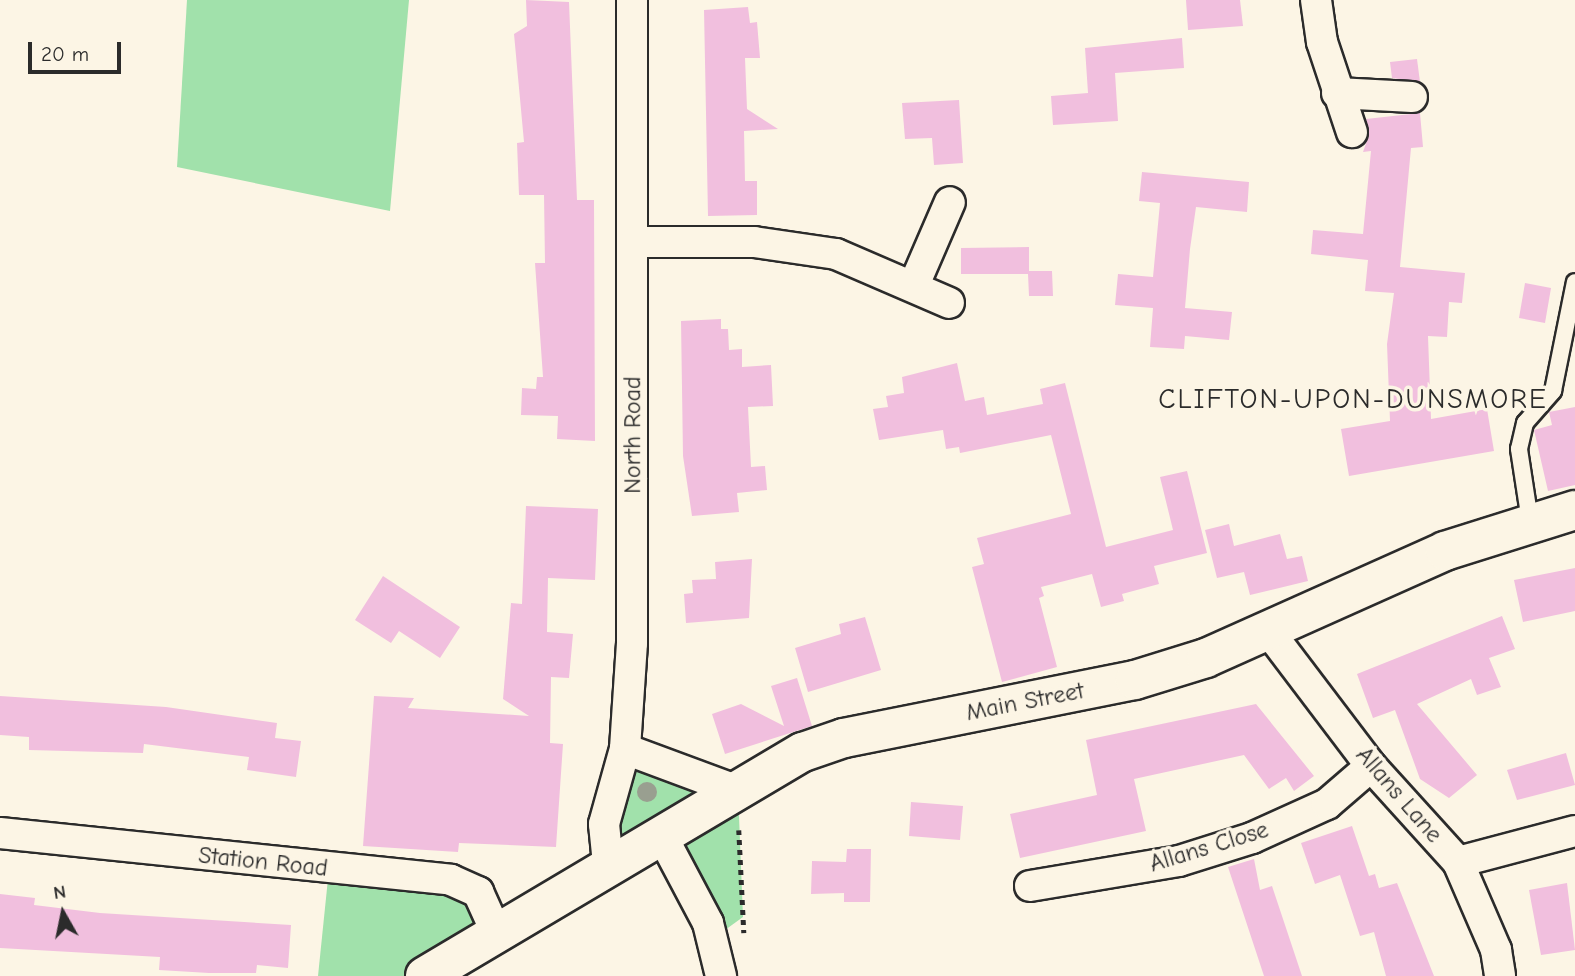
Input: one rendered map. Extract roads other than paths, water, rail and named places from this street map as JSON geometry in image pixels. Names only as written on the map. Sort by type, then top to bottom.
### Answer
[{"type":"street","name":"North Road","points":[[608,864],[604,824],[625,749],[631,716],[635,242],[632,0]]},
{"type":"street","points":[[1316,0],[1337,93],[1352,132]]},
{"type":"street","points":[[1337,93],[1412,97]]},
{"type":"street","points":[[914,285],[950,202]]},
{"type":"street","points":[[635,242],[754,242],[836,254],[914,285],[949,303]]},
{"type":"street","name":"Main Street","points":[[425,976],[608,864],[663,838],[803,752],[844,738],[1135,680],[1206,658],[1445,551],[1530,521],[1575,510]]},
{"type":"street","name":"Allans Lane","points":[[1267,629],[1371,766],[1458,862],[1496,950],[1500,976]]},
{"type":"street","points":[[625,749],[738,790]]},
{"type":"street","name":"Allans Close","points":[[1030,886],[1179,861],[1252,838],[1327,804],[1371,766]]},
{"type":"street","points":[[1458,862],[1575,831]]},
{"type":"street","name":"Station Road","points":[[0,833],[451,880],[478,892],[497,933]]},
{"type":"street","points":[[663,838],[708,923],[721,976]]},
{"type":"lane","points":[[1530,521],[1519,449],[1525,423],[1553,391],[1570,324],[1575,282]]},
{"type":"district","name":"CLIFTON-UPON-DUNSMORE","points":[[1353,399]]}]
